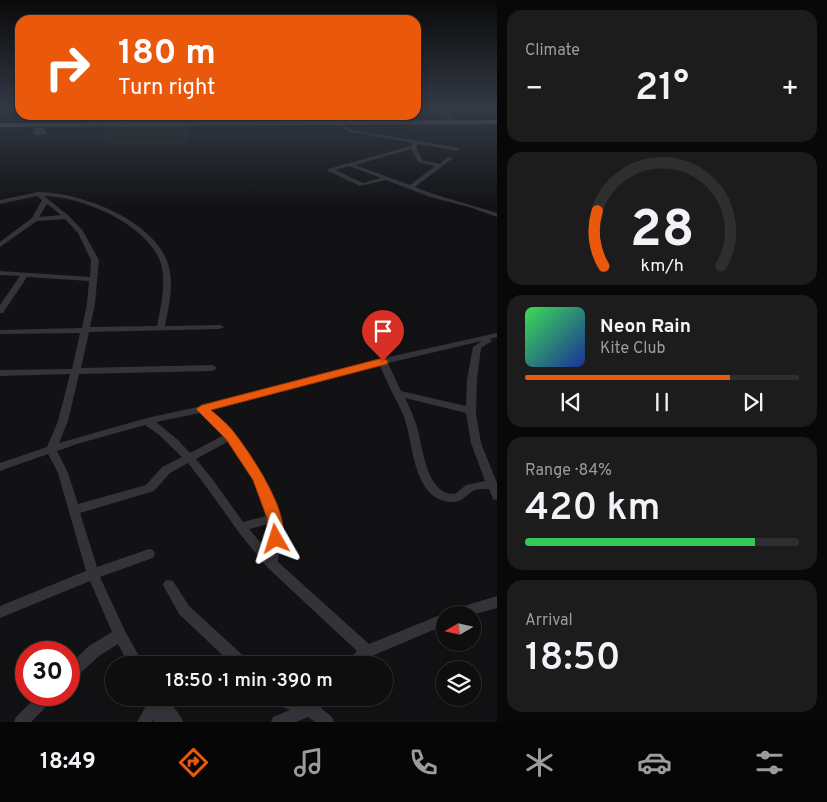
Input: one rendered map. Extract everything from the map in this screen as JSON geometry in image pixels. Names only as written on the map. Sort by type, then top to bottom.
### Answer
[{"type":"street","points":[[400,142],[415,145],[457,148]]},
{"type":"street","points":[[385,179],[362,186],[330,170],[415,145]]},
{"type":"street","points":[[415,145],[420,161],[440,166]]},
{"type":"street","points":[[410,188],[450,158]]},
{"type":"street","points":[[348,164],[410,188],[497,215]]},
{"type":"street","points":[[38,194],[67,217],[81,232],[89,244],[95,260],[94,279],[75,370],[63,421],[51,449],[63,473],[93,574],[120,635],[132,656]]},
{"type":"street","points":[[0,202],[38,194],[59,195],[92,204],[115,215],[140,231],[160,254],[164,262],[165,300],[161,328]]},
{"type":"street","points":[[0,245],[35,219],[45,201]]},
{"type":"street","points":[[35,219],[67,217]]},
{"type":"street","points":[[0,272],[94,279]]},
{"type":"street","points":[[0,311],[25,275]]},
{"type":"street","points":[[0,332],[220,327]]},
{"type":"street","points":[[0,467],[51,449],[147,421],[202,409],[383,361],[497,336]]},
{"type":"street","points":[[497,336],[476,347],[473,363],[472,411],[473,434],[497,496]]},
{"type":"street","points":[[383,361],[414,432],[420,462],[434,491],[448,498],[457,498],[465,494],[470,488],[492,484]]},
{"type":"street","points":[[0,373],[213,368]]},
{"type":"street","points":[[399,394],[472,411]]},
{"type":"street","points":[[202,409],[231,436],[260,479],[276,529],[272,564]]},
{"type":"street","points":[[147,421],[167,434],[190,458],[241,527],[272,564],[367,651]]},
{"type":"street","points":[[74,510],[150,488],[166,470],[231,436]]},
{"type":"street","points":[[241,527],[274,518]]},
{"type":"street","points":[[0,612],[93,574],[149,554]]},
{"type":"street","points":[[169,585],[184,610],[233,656]]},
{"type":"street","points":[[481,607],[497,602]]},
{"type":"street","points":[[362,656],[367,651],[436,623]]},
{"type":"street","points":[[80,664],[94,651],[120,635]]},
{"type":"street","points":[[21,722],[37,706]]},
{"type":"street","points":[[144,722],[152,706]]},
{"type":"street","points":[[157,706],[162,722]]},
{"type":"street","points":[[161,706],[176,722]]},
{"type":"street","points":[[299,706],[310,710],[327,722]]},
{"type":"street","points":[[278,722],[310,710],[314,706]]},
{"type":"shaded area","points":[[103,142],[186,142],[185,145],[179,146],[108,145]]},
{"type":"route","points":[[276,539],[274,518],[260,479],[231,436],[202,409],[211,405],[276,390],[383,361]]}]
